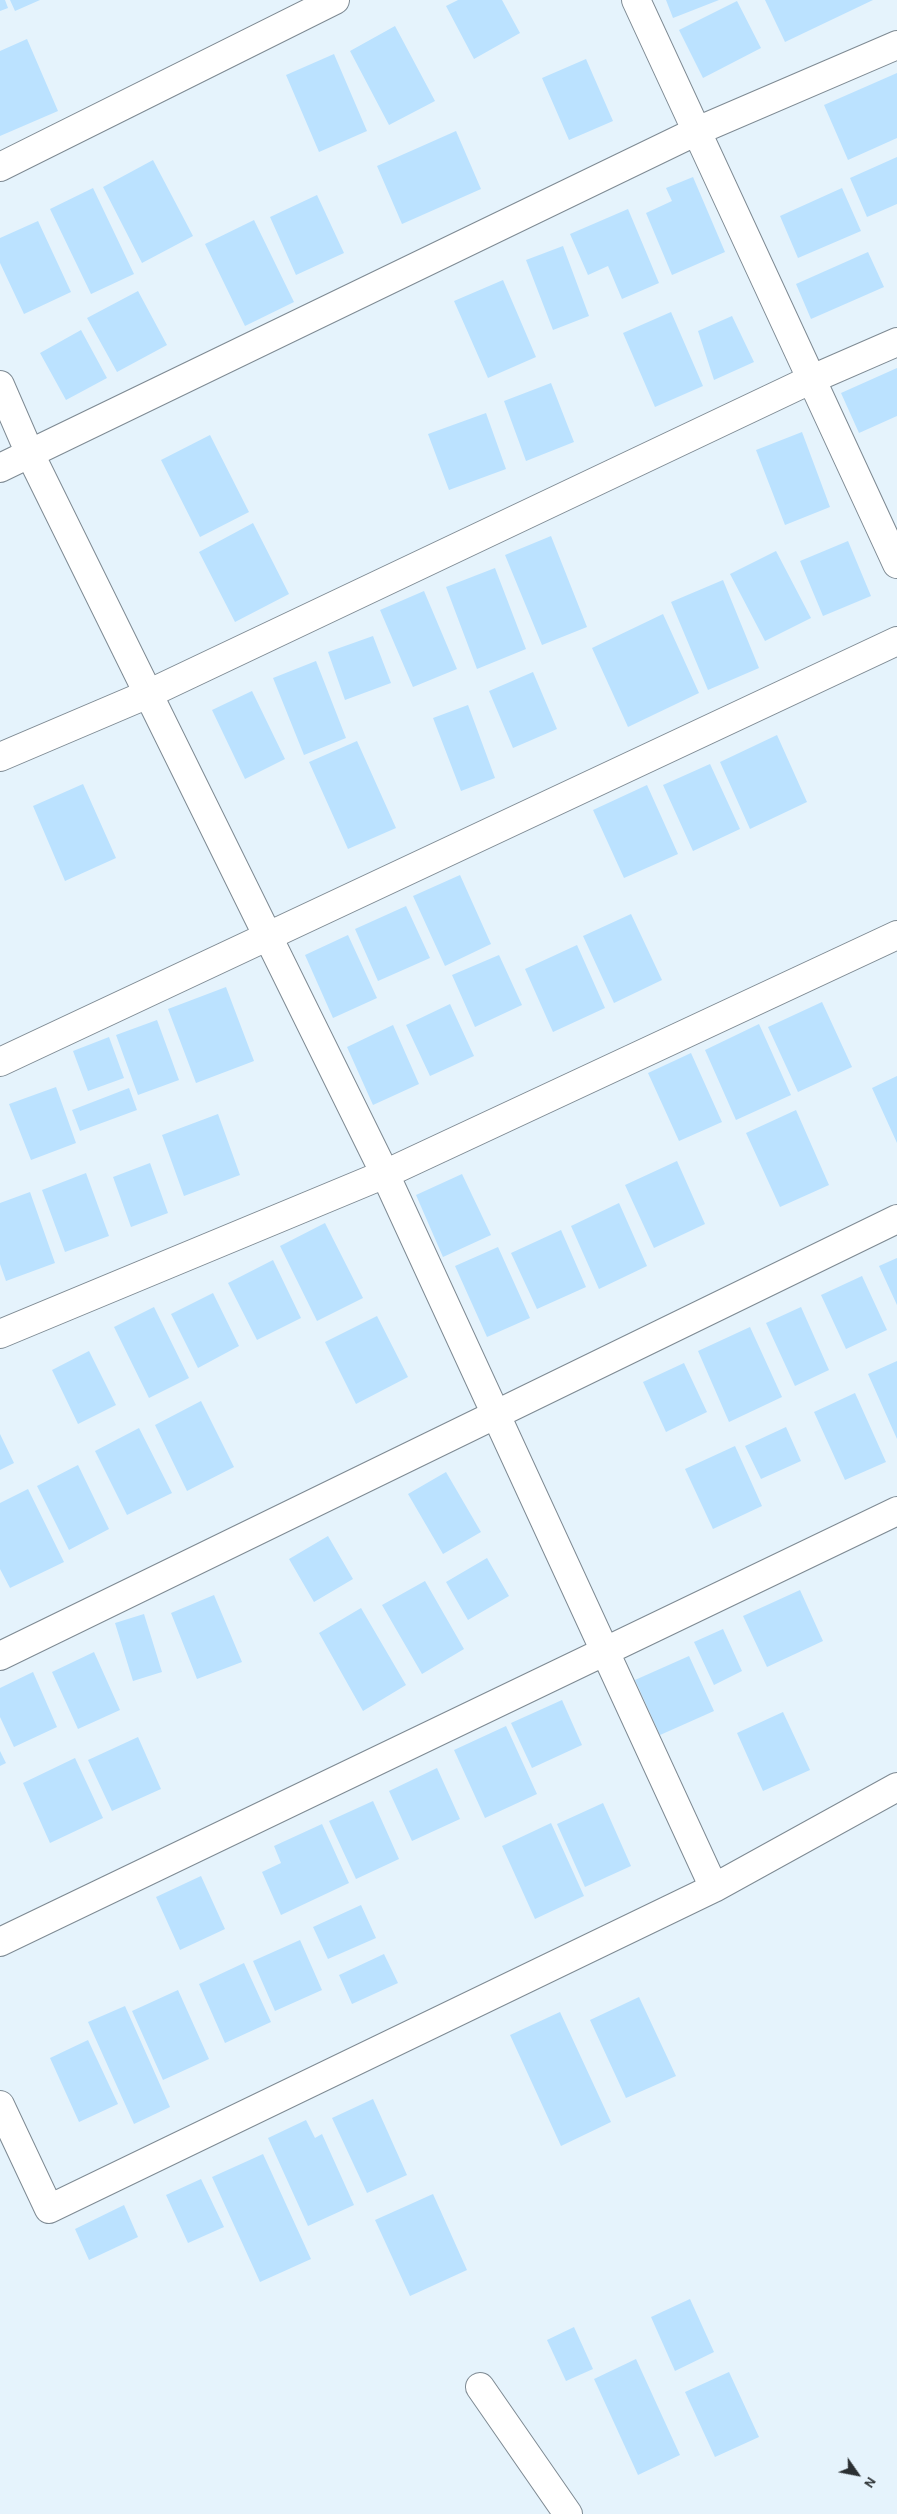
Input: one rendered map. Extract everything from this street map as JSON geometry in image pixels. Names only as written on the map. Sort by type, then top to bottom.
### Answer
[{"type":"street","points":[[0,167],[335,0]]},
{"type":"street","points":[[636,0],[897,564]]},
{"type":"street","points":[[0,468],[697,131],[897,45]]},
{"type":"street","points":[[0,757],[148,694],[812,379],[897,342]]},
{"type":"street","points":[[0,386],[30,454],[385,1174],[714,1888]]},
{"type":"street","points":[[0,1062],[897,641]]},
{"type":"street","points":[[0,1334],[385,1174],[897,936]]},
{"type":"street","points":[[0,1656],[897,1219]]},
{"type":"street","points":[[0,1942],[606,1653],[897,1511]]},
{"type":"street","points":[[0,2105],[49,2209],[714,1888],[897,1787]]},
{"type":"street","points":[[480,2387],[568,2514]]},
{"type":"building","points":[[0,0],[5,0],[8,8],[0,11]]},
{"type":"building","points":[[10,0],[40,0],[15,11]]},
{"type":"building","points":[[458,0],[502,0],[520,33],[474,59],[446,6]]},
{"type":"building","points":[[666,0],[719,0],[673,18]]},
{"type":"building","points":[[765,0],[873,0],[785,42]]},
{"type":"building","points":[[737,1],[761,48],[703,78],[679,30]]},
{"type":"building","points":[[395,26],[435,101],[389,125],[350,51]]},
{"type":"building","points":[[27,39],[58,111],[0,136],[0,51]]},
{"type":"building","points":[[334,54],[367,131],[319,152],[286,75]]},
{"type":"building","points":[[586,59],[613,121],[569,140],[542,78]]},
{"type":"building","points":[[897,73],[897,138],[848,160],[824,105]]},
{"type":"building","points":[[456,131],[481,189],[402,224],[377,166]]},
{"type":"building","points":[[897,157],[897,204],[867,217],[850,178]]},
{"type":"building","points":[[153,160],[193,236],[142,263],[103,187]]},
{"type":"building","points":[[693,177],[725,252],[672,275],[646,213],[672,201],[666,188]]},
{"type":"building","points":[[93,188],[134,274],[91,294],[50,209]]},
{"type":"building","points":[[842,188],[861,231],[798,258],[780,216]]},
{"type":"building","points":[[317,195],[344,253],[296,275],[270,217]]},
{"type":"building","points":[[628,209],[659,283],[622,299],[608,266],[588,275],[570,234]]},
{"type":"building","points":[[254,220],[294,302],[245,326],[205,244]]},
{"type":"building","points":[[38,221],[71,292],[24,314],[0,263],[0,238]]},
{"type":"building","points":[[563,246],[589,316],[553,330],[526,260]]},
{"type":"building","points":[[868,252],[884,287],[811,319],[796,284]]},
{"type":"building","points":[[503,280],[536,357],[488,378],[454,301]]},
{"type":"building","points":[[138,291],[167,345],[117,372],[87,318]]},
{"type":"building","points":[[671,312],[703,386],[655,407],[623,333]]},
{"type":"building","points":[[732,316],[754,362],[714,380],[698,331]]},
{"type":"building","points":[[81,330],[107,378],[66,400],[40,353]]},
{"type":"building","points":[[897,368],[897,416],[859,433],[841,393]]},
{"type":"building","points":[[551,383],[574,442],[526,461],[504,401]]},
{"type":"building","points":[[486,413],[506,469],[449,490],[428,434]]},
{"type":"building","points":[[802,432],[830,507],[785,525],[756,450]]},
{"type":"building","points":[[210,435],[249,512],[200,537],[161,460]]},
{"type":"building","points":[[253,523],[289,594],[235,622],[199,552]]},
{"type":"building","points":[[551,536],[587,627],[542,645],[505,555]]},
{"type":"building","points":[[848,541],[871,596],[823,616],[800,561]]},
{"type":"building","points":[[776,551],[811,618],[765,641],[730,574]]},
{"type":"building","points":[[495,568],[526,649],[477,669],[446,587]]},
{"type":"building","points":[[723,580],[759,668],[708,690],[671,602]]},
{"type":"building","points":[[424,591],[457,669],[413,687],[380,610]]},
{"type":"building","points":[[663,614],[699,693],[628,727],[592,648]]},
{"type":"building","points":[[373,636],[391,683],[345,700],[328,652]]},
{"type":"building","points":[[316,661],[346,738],[304,755],[273,678]]},
{"type":"building","points":[[533,672],[557,729],[513,748],[489,691]]},
{"type":"building","points":[[252,691],[285,759],[245,779],[212,710]]},
{"type":"building","points":[[468,705],[495,778],[461,791],[433,718]]},
{"type":"building","points":[[777,735],[807,802],[750,829],[720,762]]},
{"type":"building","points":[[357,741],[396,828],[348,849],[309,762]]},
{"type":"building","points":[[710,764],[740,829],[693,851],[663,785]]},
{"type":"building","points":[[83,784],[116,858],[65,881],[33,806]]},
{"type":"building","points":[[647,785],[678,854],[624,878],[593,810]]},
{"type":"building","points":[[460,875],[491,944],[445,966],[413,896]]},
{"type":"building","points":[[406,906],[430,958],[378,981],[355,929]]},
{"type":"building","points":[[631,914],[662,980],[614,1003],[583,936]]},
{"type":"building","points":[[348,935],[377,998],[333,1018],[305,955]]},
{"type":"building","points":[[577,945],[605,1008],[553,1032],[525,969]]},
{"type":"building","points":[[499,955],[522,1005],[475,1027],[452,975]]},
{"type":"building","points":[[226,987],[254,1061],[196,1083],[168,1009]]},
{"type":"building","points":[[822,1002],[852,1067],[798,1092],[768,1027]]},
{"type":"building","points":[[450,1004],[474,1056],[430,1076],[406,1025]]},
{"type":"building","points":[[157,1020],[179,1080],[138,1095],[116,1035]]},
{"type":"building","points":[[759,1024],[791,1095],[736,1120],[705,1050]]},
{"type":"building","points":[[393,1025],[419,1084],[373,1105],[347,1047]]},
{"type":"building","points":[[109,1037],[124,1078],[88,1091],[73,1051]]},
{"type":"building","points":[[691,1053],[722,1122],[679,1141],[648,1073]]},
{"type":"building","points":[[897,1076],[897,1143],[872,1088]]},
{"type":"building","points":[[56,1087],[76,1143],[31,1160],[9,1104]]},
{"type":"building","points":[[129,1088],[137,1110],[80,1131],[72,1110]]},
{"type":"building","points":[[796,1110],[829,1185],[780,1207],[746,1133]]},
{"type":"building","points":[[218,1114],[240,1175],[184,1196],[162,1135]]},
{"type":"building","points":[[677,1161],[705,1224],[654,1248],[625,1185]]},
{"type":"building","points":[[150,1163],[168,1213],[131,1227],[113,1177]]},
{"type":"building","points":[[86,1173],[109,1236],[65,1252],[42,1190]]},
{"type":"building","points":[[462,1174],[491,1235],[443,1257],[416,1195]]},
{"type":"building","points":[[30,1192],[55,1263],[6,1281],[0,1264],[0,1203]]},
{"type":"building","points":[[619,1203],[647,1266],[599,1289],[571,1226]]},
{"type":"building","points":[[325,1223],[363,1298],[317,1321],[280,1246]]},
{"type":"building","points":[[561,1230],[586,1287],[537,1309],[511,1253]]},
{"type":"building","points":[[498,1247],[530,1318],[487,1337],[455,1266]]},
{"type":"building","points":[[897,1258],[897,1305],[879,1266]]},
{"type":"building","points":[[273,1260],[301,1318],[257,1340],[228,1283]]},
{"type":"building","points":[[862,1276],[887,1330],[846,1349],[821,1295]]},
{"type":"building","points":[[213,1293],[239,1346],[198,1368],[171,1314]]},
{"type":"building","points":[[154,1307],[189,1378],[149,1398],[114,1327]]},
{"type":"building","points":[[801,1307],[829,1370],[795,1386],[766,1323]]},
{"type":"building","points":[[377,1316],[408,1377],[356,1404],[325,1342]]},
{"type":"building","points":[[750,1327],[782,1397],[729,1422],[698,1351]]},
{"type":"building","points":[[89,1351],[116,1405],[78,1424],[52,1370]]},
{"type":"building","points":[[897,1361],[897,1439],[868,1374]]},
{"type":"building","points":[[684,1363],[707,1412],[666,1432],[643,1382]]},
{"type":"building","points":[[855,1393],[886,1462],[845,1480],[814,1412]]},
{"type":"building","points":[[201,1401],[234,1467],[187,1491],[155,1425]]},
{"type":"building","points":[[786,1427],[801,1461],[761,1479],[745,1446]]},
{"type":"building","points":[[139,1428],[172,1493],[127,1515],[95,1451]]},
{"type":"building","points":[[0,1434],[14,1463],[0,1470]]},
{"type":"building","points":[[735,1446],[762,1506],[713,1529],[685,1469]]},
{"type":"building","points":[[78,1465],[109,1529],[69,1550],[37,1486]]},
{"type":"building","points":[[446,1472],[481,1532],[443,1554],[408,1494]]},
{"type":"building","points":[[28,1489],[64,1562],[10,1588],[0,1569],[0,1503]]},
{"type":"building","points":[[328,1536],[353,1579],[314,1602],[289,1559]]},
{"type":"building","points":[[487,1558],[509,1596],[468,1620],[446,1582]]},
{"type":"building","points":[[425,1581],[464,1649],[422,1674],[382,1605]]},
{"type":"building","points":[[800,1590],[823,1641],[767,1667],[743,1616]]},
{"type":"building","points":[[214,1595],[242,1662],[197,1679],[171,1613]]},
{"type":"building","points":[[361,1608],[406,1685],[363,1711],[319,1633]]},
{"type":"building","points":[[144,1614],[162,1672],[133,1681],[115,1623]]},
{"type":"building","points":[[723,1629],[742,1671],[714,1685],[694,1642]]},
{"type":"building","points":[[94,1652],[120,1710],[78,1729],[52,1672]]},
{"type":"building","points":[[689,1656],[714,1711],[660,1735],[635,1680]]},
{"type":"building","points":[[33,1672],[57,1727],[14,1747],[0,1717],[0,1688]]},
{"type":"building","points":[[562,1700],[582,1745],[532,1768],[511,1723]]},
{"type":"building","points":[[783,1712],[810,1770],[763,1791],[737,1733]]},
{"type":"building","points":[[506,1726],[537,1794],[485,1818],[454,1750]]},
{"type":"building","points":[[138,1737],[161,1789],[112,1811],[88,1760]]},
{"type":"building","points":[[0,1751],[6,1763],[0,1766]]},
{"type":"building","points":[[75,1758],[103,1818],[50,1843],[23,1783]]},
{"type":"building","points":[[437,1768],[460,1819],[412,1841],[389,1791]]},
{"type":"building","points":[[373,1801],[399,1859],[356,1879],[329,1821]]},
{"type":"building","points":[[603,1803],[631,1866],[585,1887],[557,1824]]},
{"type":"building","points":[[551,1823],[584,1896],[535,1919],[502,1846]]},
{"type":"building","points":[[322,1824],[349,1883],[281,1915],[262,1872],[281,1863],[274,1846]]},
{"type":"building","points":[[201,1876],[225,1929],[180,1950],[156,1897]]},
{"type":"building","points":[[361,1905],[376,1938],[328,1959],[313,1927]]},
{"type":"building","points":[[300,1940],[322,1990],[275,2011],[253,1961]]},
{"type":"building","points":[[384,1954],[398,1983],[352,2004],[339,1975]]},
{"type":"building","points":[[244,1963],[271,2022],[225,2043],[199,1984]]},
{"type":"building","points":[[178,1990],[209,2059],[163,2080],[132,2011]]},
{"type":"building","points":[[639,1997],[676,2076],[626,2098],[590,2020]]},
{"type":"building","points":[[125,2006],[170,2107],[134,2124],[88,2022]]},
{"type":"building","points":[[560,2012],[611,2122],[561,2146],[510,2035]]},
{"type":"building","points":[[88,2040],[118,2104],[79,2122],[50,2058]]},
{"type":"building","points":[[373,2099],[407,2175],[367,2193],[332,2118]]},
{"type":"building","points":[[306,2120],[315,2138],[322,2134],[354,2205],[308,2226],[268,2138]]},
{"type":"building","points":[[263,2154],[311,2259],[260,2282],[212,2177]]},
{"type":"building","points":[[201,2179],[224,2227],[188,2243],[166,2195]]},
{"type":"building","points":[[433,2194],[467,2270],[410,2296],[375,2220]]},
{"type":"building","points":[[124,2205],[138,2237],[89,2260],[75,2229]]},
{"type":"building","points":[[690,2299],[714,2352],[675,2371],[651,2317]]},
{"type":"building","points":[[574,2327],[593,2369],[566,2381],[547,2340]]},
{"type":"building","points":[[636,2359],[680,2455],[638,2475],[594,2379]]},
{"type":"building","points":[[729,2372],[759,2437],[715,2457],[685,2392]]}]
